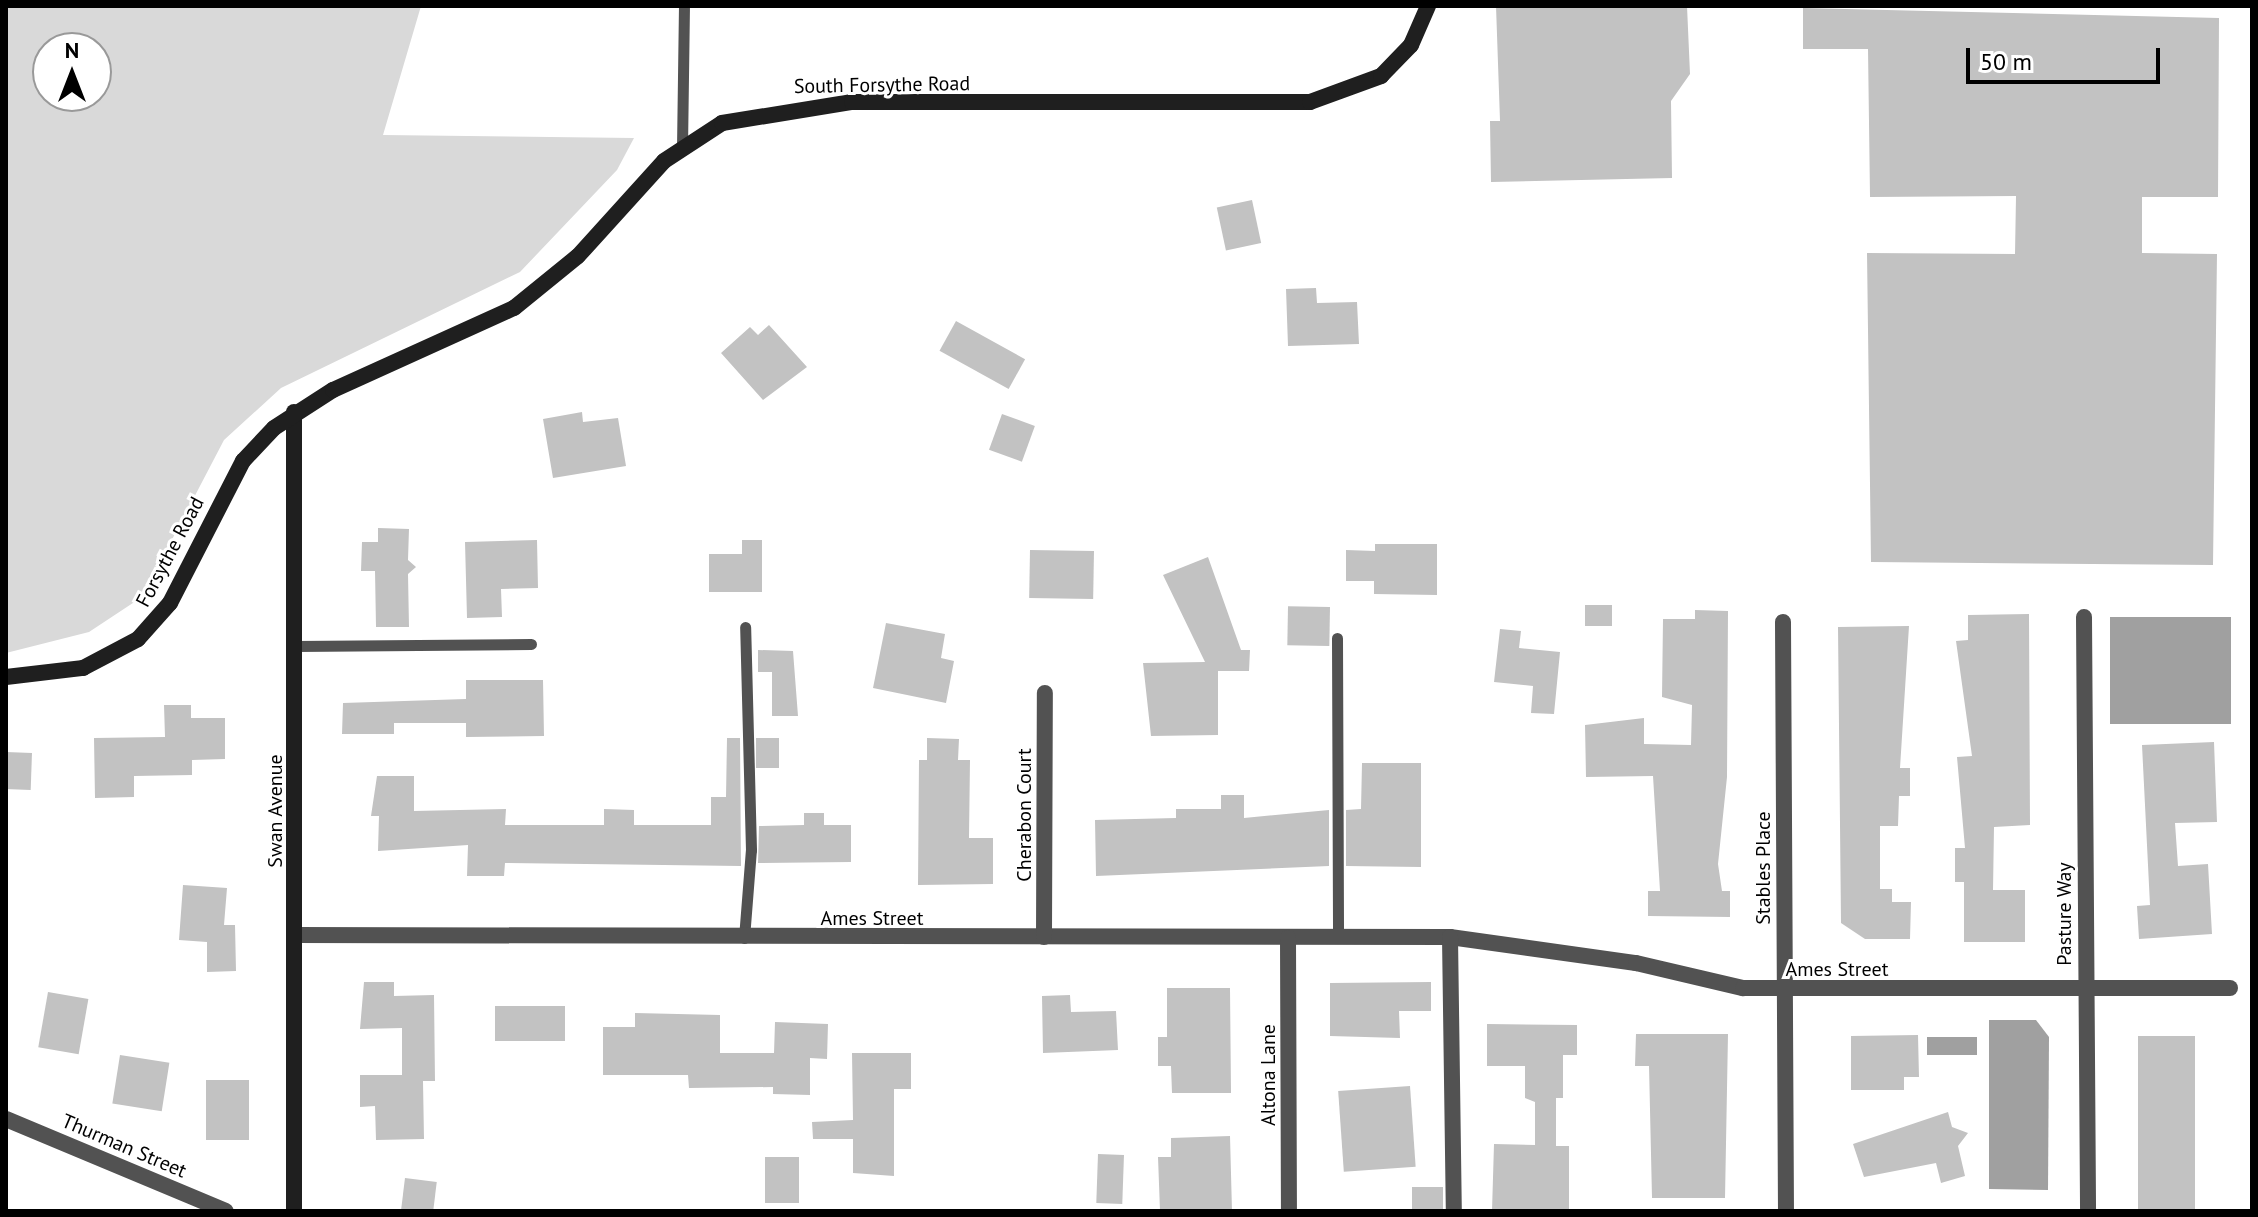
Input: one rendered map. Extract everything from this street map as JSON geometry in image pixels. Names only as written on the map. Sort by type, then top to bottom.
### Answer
[{"type":"street","name":"South Forsythe Road","points":[[294,412],[514,308],[578,256],[682,148],[743,116],[819,104],[1310,102],[1351,92],[1389,69],[1418,33],[1428,6]]},
{"type":"street","name":"Swan Avenue","points":[[294,412],[294,1211]]},
{"type":"street","name":"Forsythe Road","points":[[6,677],[83,668],[152,627],[243,461],[294,412]]},
{"type":"street","name":"Pasture Way","points":[[2084,617],[2084,989],[2088,1211]]},
{"type":"street","name":"Stables Place","points":[[1783,622],[1786,1211]]},
{"type":"street","name":"Cherabon Court","points":[[1044,937],[1045,693]]},
{"type":"street","name":"Ames Street","points":[[294,935],[1450,937],[1636,963],[1743,988],[2230,988]]},
{"type":"street","points":[[1450,937],[1454,1211]]},
{"type":"street","name":"Altona Lane","points":[[1288,938],[1289,1211]]},
{"type":"street","name":"Thurman Street","points":[[6,1119],[226,1211]]},
{"type":"lane","points":[[682,148],[684,6]]},
{"type":"lane","points":[[744,938],[751,850],[745,627]]},
{"type":"lane","points":[[1337,638],[1338,938]]},
{"type":"lane","points":[[296,646],[531,644]]},
{"type":"shaded area","points":[[6,6],[421,6],[383,135],[634,138],[617,170],[520,272],[281,388],[224,440],[142,597],[89,632],[6,653]]},
{"type":"shaded area","points":[[2110,617],[2231,617],[2231,724],[2110,724]]},
{"type":"shaded area","points":[[1989,1020],[2036,1020],[2049,1037],[2048,1190],[1989,1189]]},
{"type":"shaded area","points":[[1927,1037],[1977,1037],[1977,1055],[1927,1055]]},
{"type":"building","points":[[1496,6],[1687,6],[1690,74],[1671,101],[1672,178],[1491,182],[1490,121],[1500,121]]},
{"type":"building","points":[[1803,8],[2219,18],[2218,197],[2142,197],[2142,253],[2217,254],[2213,565],[1871,562],[1867,253],[2015,254],[2016,196],[1870,197],[1868,49],[1803,49]]},
{"type":"building","points":[[1252,200],[1261,243],[1226,251],[1217,207]]},
{"type":"building","points":[[1316,288],[1317,303],[1357,302],[1359,344],[1288,346],[1286,289]]},
{"type":"building","points":[[956,321],[1025,359],[1009,389],[940,351]]},
{"type":"building","points":[[769,325],[807,367],[763,400],[721,353],[750,327],[758,335]]},
{"type":"building","points":[[582,412],[583,422],[618,418],[626,466],[553,478],[543,419]]},
{"type":"building","points":[[1002,414],[1035,426],[1022,462],[989,450]]},
{"type":"building","points":[[378,528],[409,529],[408,560],[416,567],[408,574],[409,627],[376,627],[375,571],[361,571],[362,542],[378,542]]},
{"type":"building","points":[[537,540],[538,588],[501,589],[502,617],[467,618],[465,542]]},
{"type":"building","points":[[742,540],[762,540],[762,592],[709,592],[709,554],[742,554]]},
{"type":"building","points":[[1375,544],[1437,544],[1437,595],[1374,594],[1374,581],[1346,581],[1346,550],[1375,551]]},
{"type":"building","points":[[1030,550],[1094,551],[1093,599],[1029,598]]},
{"type":"building","points":[[1208,557],[1241,650],[1250,650],[1249,671],[1218,671],[1218,735],[1151,736],[1143,663],[1205,662],[1163,575]]},
{"type":"building","points":[[1585,605],[1612,605],[1612,626],[1585,626]]},
{"type":"building","points":[[1288,606],[1330,607],[1329,646],[1287,645]]},
{"type":"building","points":[[1695,610],[1728,611],[1727,777],[1718,864],[1722,891],[1730,891],[1730,917],[1648,916],[1648,891],[1660,891],[1653,776],[1586,777],[1585,725],[1644,718],[1644,744],[1691,745],[1692,705],[1662,697],[1663,619],[1695,619]]},
{"type":"building","points":[[2029,614],[2030,825],[1994,827],[1993,890],[2025,890],[2025,942],[1964,942],[1964,882],[1955,882],[1955,848],[1965,848],[1957,757],[1972,756],[1956,641],[1968,640],[1968,615]]},
{"type":"building","points":[[886,623],[945,634],[941,658],[954,661],[946,703],[873,688]]},
{"type":"building","points":[[1909,626],[1900,768],[1910,768],[1910,796],[1899,796],[1898,826],[1880,826],[1880,889],[1892,889],[1892,902],[1911,902],[1910,939],[1865,939],[1841,923],[1838,627]]},
{"type":"building","points":[[1500,629],[1521,631],[1519,648],[1560,652],[1554,714],[1531,713],[1533,686],[1494,682]]},
{"type":"building","points":[[758,650],[793,651],[798,716],[772,716],[772,672],[758,672]]},
{"type":"building","points":[[466,680],[543,680],[544,736],[466,737],[466,723],[394,723],[394,734],[342,734],[343,703],[466,699]]},
{"type":"building","points":[[164,705],[191,705],[191,718],[225,718],[225,759],[192,760],[192,775],[134,776],[134,797],[95,798],[94,738],[165,737]]},
{"type":"building","points":[[727,738],[740,738],[741,866],[505,863],[504,876],[467,876],[468,845],[378,851],[379,816],[371,816],[377,776],[414,776],[414,811],[506,809],[505,825],[604,825],[604,809],[634,810],[634,825],[711,825],[711,797],[726,797]]},
{"type":"building","points":[[756,738],[779,738],[779,768],[756,768]]},
{"type":"building","points":[[927,738],[959,739],[958,760],[970,760],[969,838],[993,838],[993,884],[918,885],[919,760],[927,760]]},
{"type":"building","points":[[2214,742],[2217,822],[2175,823],[2178,866],[2208,864],[2212,934],[2139,939],[2137,906],[2150,905],[2142,745]]},
{"type":"building","points":[[6,752],[32,753],[31,790],[6,789]]},
{"type":"building","points":[[1362,763],[1421,763],[1421,867],[1346,866],[1346,810],[1361,809]]},
{"type":"building","points":[[1221,795],[1244,795],[1244,818],[1329,810],[1329,866],[1096,876],[1095,820],[1176,818],[1176,809],[1221,809]]},
{"type":"building","points":[[804,813],[824,813],[824,825],[851,825],[851,862],[758,863],[759,826],[804,825]]},
{"type":"building","points":[[183,885],[227,888],[224,925],[235,925],[236,971],[207,972],[207,942],[179,940]]},
{"type":"building","points":[[364,982],[394,982],[394,996],[434,995],[435,1081],[423,1081],[424,1139],[376,1140],[375,1106],[360,1107],[360,1075],[402,1075],[402,1028],[360,1029]]},
{"type":"building","points":[[1431,982],[1431,1011],[1399,1011],[1400,1038],[1330,1036],[1330,983]]},
{"type":"building","points":[[1167,988],[1230,988],[1231,1093],[1172,1093],[1171,1066],[1158,1066],[1158,1037],[1167,1037]]},
{"type":"building","points":[[48,992],[88,999],[79,1054],[38,1047]]},
{"type":"building","points":[[1070,995],[1071,1012],[1116,1011],[1118,1050],[1043,1053],[1042,996]]},
{"type":"building","points":[[495,1006],[565,1006],[565,1041],[495,1041]]},
{"type":"building","points":[[635,1013],[720,1015],[720,1053],[774,1053],[775,1022],[828,1024],[827,1059],[810,1058],[810,1095],[773,1094],[773,1087],[689,1088],[688,1075],[603,1075],[603,1027],[635,1027]]},
{"type":"building","points":[[1487,1024],[1577,1025],[1577,1055],[1563,1055],[1563,1098],[1556,1098],[1556,1146],[1569,1146],[1569,1211],[1492,1211],[1494,1144],[1535,1145],[1535,1102],[1525,1098],[1525,1066],[1487,1066]]},
{"type":"building","points":[[1636,1034],[1728,1034],[1725,1198],[1652,1198],[1649,1066],[1635,1066]]},
{"type":"building","points":[[1918,1035],[1919,1077],[1904,1077],[1904,1090],[1851,1090],[1851,1036]]},
{"type":"building","points":[[2138,1036],[2195,1036],[2195,1211],[2138,1211]]},
{"type":"building","points":[[852,1053],[911,1053],[911,1089],[894,1089],[894,1176],[853,1173],[853,1139],[813,1139],[812,1122],[853,1120]]},
{"type":"building","points":[[120,1055],[169,1063],[162,1111],[112,1103]]},
{"type":"building","points":[[206,1080],[249,1080],[249,1140],[206,1140]]},
{"type":"building","points":[[1410,1086],[1416,1167],[1344,1172],[1338,1091]]},
{"type":"building","points":[[1948,1112],[1952,1127],[1968,1133],[1958,1146],[1965,1176],[1941,1183],[1936,1163],[1864,1177],[1853,1144]]},
{"type":"building","points":[[1230,1136],[1232,1211],[1160,1211],[1158,1157],[1171,1157],[1171,1138]]},
{"type":"building","points":[[1098,1154],[1124,1155],[1122,1204],[1096,1203]]},
{"type":"building","points":[[765,1157],[799,1157],[799,1203],[765,1203]]},
{"type":"building","points":[[405,1178],[437,1182],[433,1211],[401,1211]]},
{"type":"building","points":[[1412,1187],[1443,1187],[1443,1211],[1412,1211]]}]
